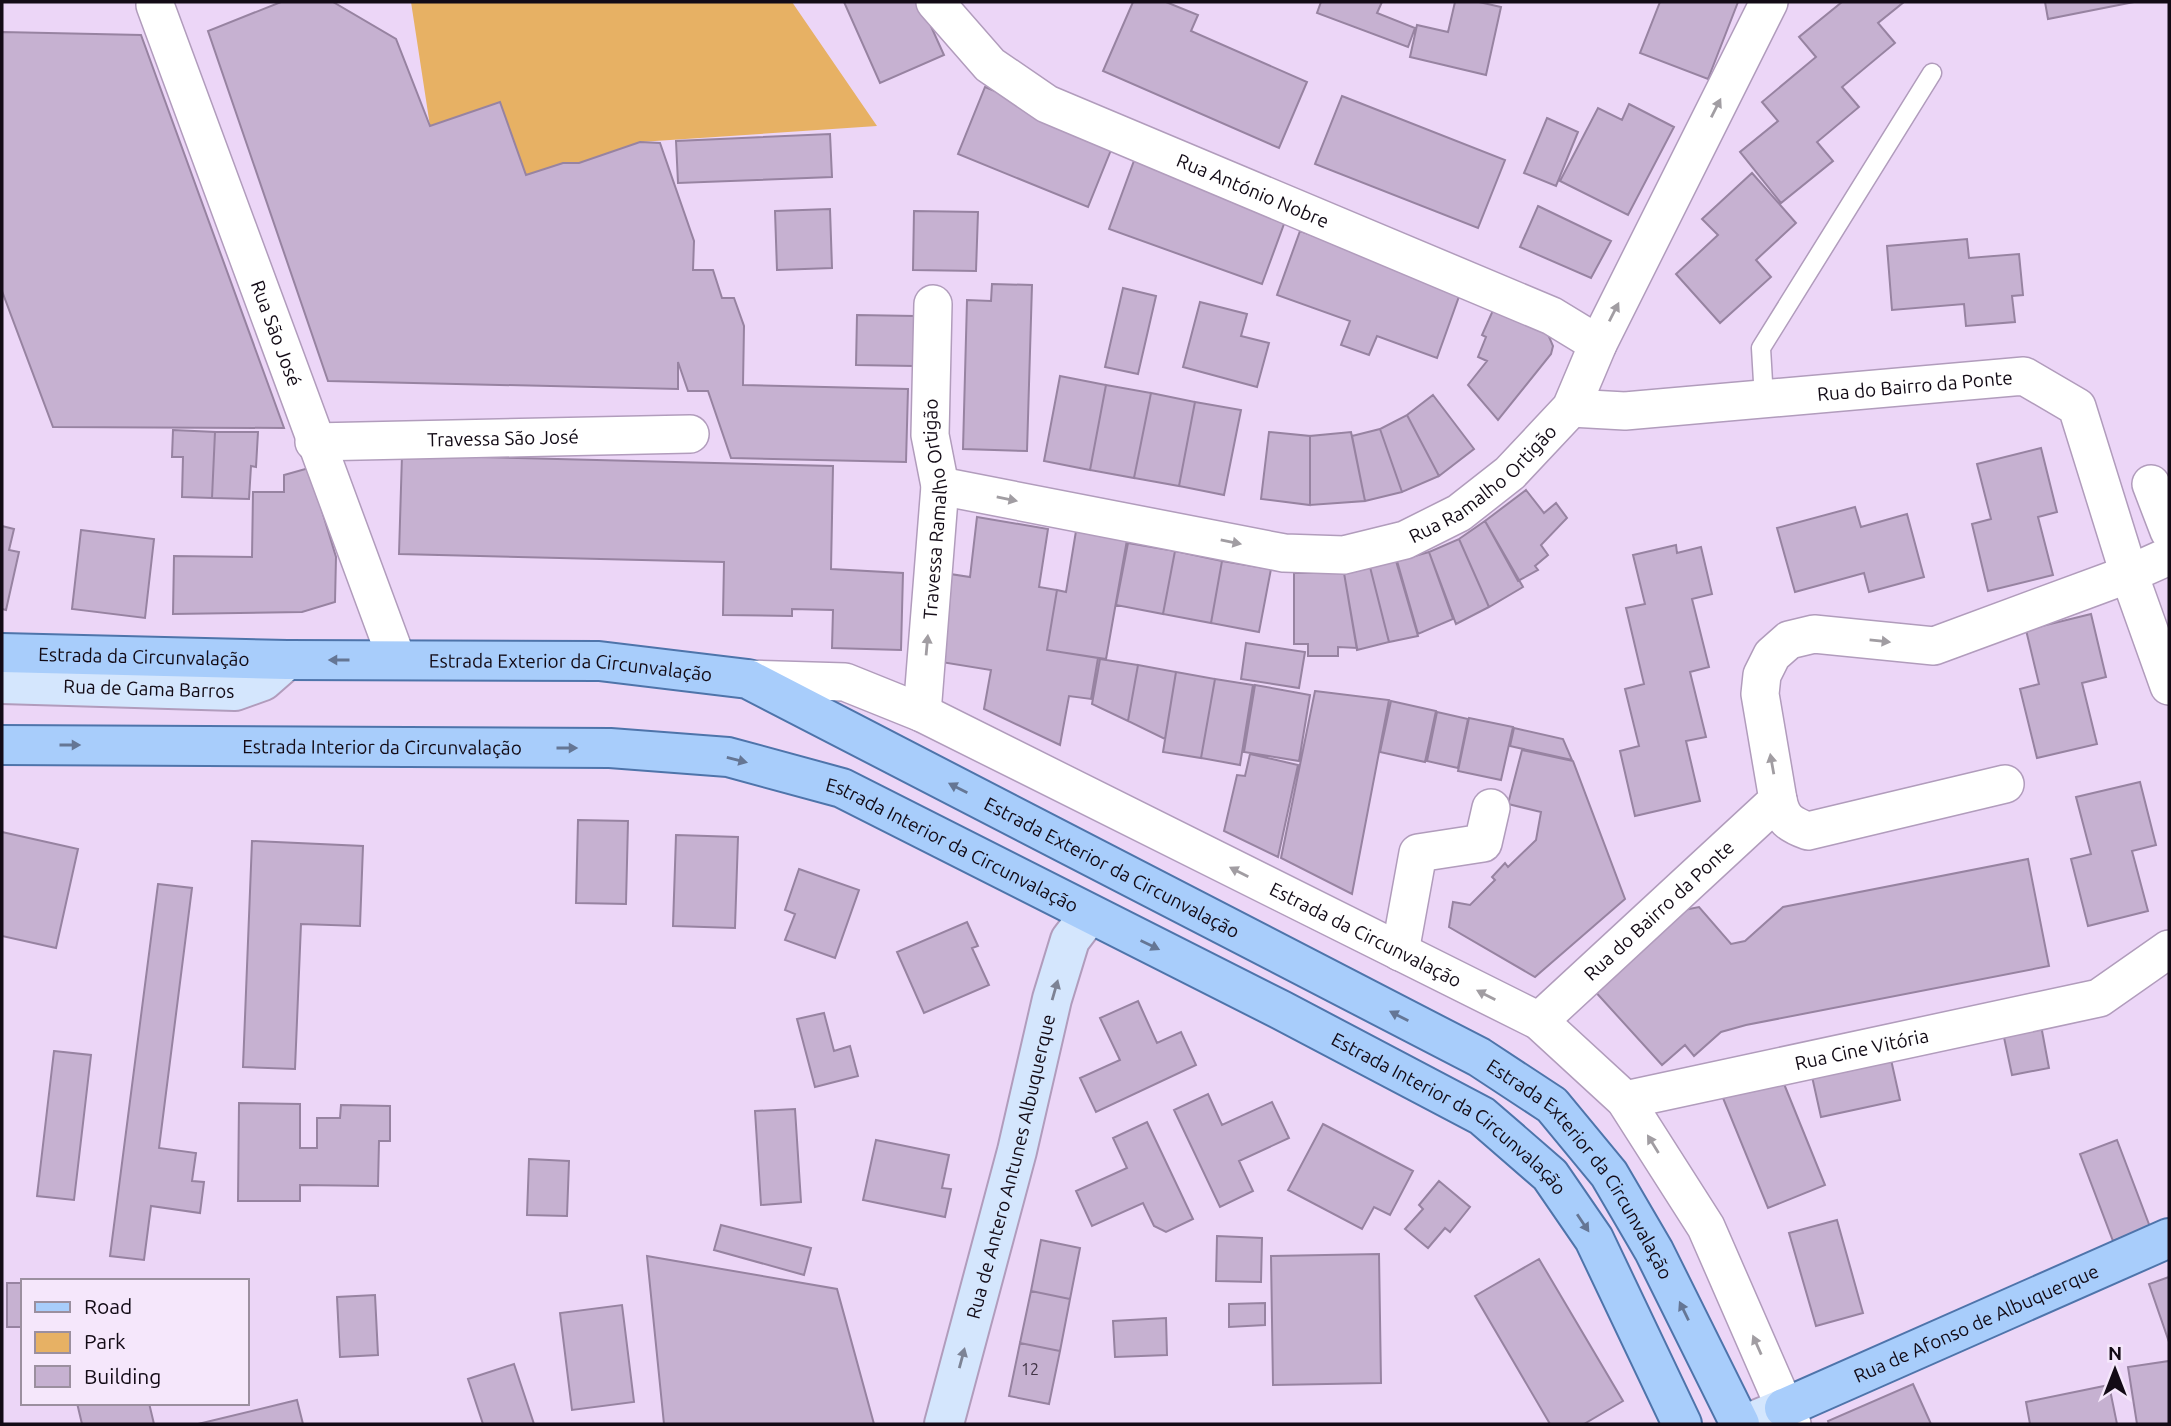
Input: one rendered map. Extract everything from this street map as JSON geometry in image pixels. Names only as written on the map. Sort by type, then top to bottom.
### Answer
[{"type":"main road","name":"Estrada da Circunvalação","points":[[2,653],[287,660]]},
{"type":"main road","name":"Estrada Exterior da Circunvalação","points":[[287,660],[599,662],[748,679],[1479,1056],[1552,1105],[1609,1174],[1654,1251],[1741,1424]]},
{"type":"main road","name":"Estrada Interior da Circunvalação","points":[[2,745],[610,748],[728,757],[842,788],[1281,1010],[1482,1116],[1550,1175],[1594,1239],[1676,1412]]},
{"type":"main road","name":"Rua de Afonso de Albuquerque","points":[[1788,1416],[2169,1238]]},
{"type":"street","name":"Rua António Nobre","points":[[935,2],[990,65],[1047,104],[1552,316],[1598,344]]},
{"type":"street","name":"Rua Ramalho Ortigão","points":[[940,486],[1284,553],[1344,555],[1405,540],[1459,513],[1510,473],[1571,408],[1598,344],[1769,2]]},
{"type":"street","name":"Rua São José","points":[[155,5],[314,442],[397,660]]},
{"type":"street","name":"Travessa Ramalho Ortigão","points":[[922,713],[940,486],[930,435],[933,304]]},
{"type":"street","name":"Rua do Bairro da Ponte","points":[[1571,408],[1625,411],[2024,376],[2077,407],[2129,575],[2169,686]]},
{"type":"street","name":"Travessa São José","points":[[314,442],[690,434]]},
{"type":"street","points":[[2151,484],[2169,531]]},
{"type":"street","points":[[2005,784],[1808,831],[1793,825],[1782,817],[1760,694],[1762,675],[1772,655],[1789,640],[1814,634],[1934,646],[2129,575],[2169,556]]},
{"type":"street","name":"Rua de Gama Barros","points":[[2,684],[234,691],[263,681],[287,660]]},
{"type":"street","name":"Estrada da Circunvalação","points":[[748,679],[845,682],[922,713],[1539,1021],[1625,1100],[1706,1227],[1788,1416]]},
{"type":"street","name":"Rua do Bairro da Ponte","points":[[1539,1021],[1778,800]]},
{"type":"street","points":[[1400,952],[1418,853],[1483,843],[1491,808]]},
{"type":"street","name":"Rua de Antero Antunes Albuquerque","points":[[944,1424],[1017,1152],[1052,999],[1070,940],[1089,915]]},
{"type":"street","name":"Rua Cine Vitória","points":[[1625,1100],[2099,998],[2169,949]]},
{"type":"street","points":[[1746,1424],[1788,1416]]},
{"type":"lane","points":[[1764,399],[1761,348],[1932,72]]},
{"type":"green space","points":[[411,2],[792,2],[877,126],[640,142],[579,163],[563,163],[526,175],[500,102],[430,126]]},
{"type":"building","points":[[281,2],[333,2],[396,39],[430,126],[500,102],[526,175],[563,163],[579,163],[640,142],[660,143],[694,241],[693,270],[713,270],[722,298],[734,298],[744,326],[743,385],[908,389],[906,462],[731,458],[708,391],[688,391],[678,362],[678,389],[328,381],[208,31]]},
{"type":"building","points":[[844,2],[920,2],[944,55],[880,83]]},
{"type":"building","points":[[1133,2],[1166,2],[1198,15],[1191,31],[1307,82],[1279,148],[1103,71]]},
{"type":"building","points":[[1321,2],[1382,2],[1377,13],[1415,28],[1408,47],[1317,13]]},
{"type":"building","points":[[1455,2],[1479,2],[1501,7],[1486,75],[1410,57],[1417,25],[1448,32]]},
{"type":"building","points":[[1660,2],[1738,2],[1708,79],[1640,53]]},
{"type":"building","points":[[1842,2],[1904,2],[1878,23],[1895,43],[1842,87],[1859,107],[1817,142],[1833,161],[1781,203],[1740,152],[1778,121],[1762,102],[1816,57],[1799,37]]},
{"type":"building","points":[[2045,2],[2134,2],[2048,19]]},
{"type":"building","points":[[2,32],[141,35],[284,428],[53,427],[2,291]]},
{"type":"building","points":[[985,87],[1115,140],[1088,207],[958,154]]},
{"type":"building","points":[[1342,96],[1505,160],[1478,228],[1315,164]]},
{"type":"building","points":[[1629,104],[1674,127],[1628,215],[1560,181],[1598,108],[1622,120]]},
{"type":"building","points":[[1547,118],[1578,132],[1556,186],[1524,173]]},
{"type":"building","points":[[830,134],[832,177],[678,183],[676,141]]},
{"type":"building","points":[[1135,158],[1288,213],[1262,284],[1109,229]]},
{"type":"building","points":[[1752,173],[1796,223],[1756,260],[1771,277],[1720,323],[1676,274],[1718,235],[1702,219]]},
{"type":"building","points":[[1538,206],[1611,241],[1591,278],[1520,247]]},
{"type":"building","points":[[830,209],[832,268],[777,270],[775,211]]},
{"type":"building","points":[[914,211],[978,212],[976,271],[913,270]]},
{"type":"building","points":[[1300,231],[1462,288],[1437,358],[1377,336],[1369,355],[1341,345],[1350,321],[1277,295]]},
{"type":"building","points":[[1967,239],[1969,258],[2019,254],[2023,295],[2012,296],[2015,322],[1966,326],[1964,304],[1892,310],[1887,246]]},
{"type":"building","points":[[992,284],[1032,285],[1027,451],[963,449],[967,300],[991,301]]},
{"type":"building","points":[[1123,288],[1156,296],[1138,374],[1105,367]]},
{"type":"building","points":[[1200,302],[1247,314],[1241,336],[1269,343],[1257,387],[1183,367]]},
{"type":"building","points":[[1494,308],[1547,332],[1553,346],[1551,354],[1498,420],[1468,385],[1487,361],[1478,357],[1486,337],[1482,335]]},
{"type":"building","points":[[857,315],[915,316],[914,366],[856,365]]},
{"type":"building","points":[[1060,376],[1106,385],[1090,470],[1044,461]]},
{"type":"building","points":[[1106,385],[1151,393],[1134,478],[1090,470]]},
{"type":"building","points":[[1151,393],[1195,402],[1179,486],[1134,478]]},
{"type":"building","points":[[1433,395],[1474,449],[1439,476],[1407,415]]},
{"type":"building","points":[[1195,402],[1241,410],[1224,495],[1179,486]]},
{"type":"building","points":[[1407,415],[1439,476],[1402,492],[1380,429]]},
{"type":"building","points":[[1380,429],[1402,492],[1365,501],[1352,436]]},
{"type":"building","points":[[173,430],[215,432],[212,498],[182,497],[183,457],[172,457]]},
{"type":"building","points":[[215,432],[258,432],[256,467],[251,466],[249,499],[212,498]]},
{"type":"building","points":[[1269,432],[1310,436],[1310,505],[1261,499]]},
{"type":"building","points":[[1351,432],[1365,501],[1310,505],[1310,436]]},
{"type":"building","points":[[2041,448],[2057,512],[2038,517],[2053,575],[1988,591],[1972,524],[1991,519],[1977,464]]},
{"type":"building","points":[[402,455],[833,466],[831,569],[903,573],[901,650],[832,648],[833,610],[792,609],[792,616],[723,615],[724,562],[399,554]]},
{"type":"building","points":[[309,468],[336,557],[335,602],[302,612],[173,614],[174,556],[252,557],[253,492],[284,492],[284,475]]},
{"type":"building","points":[[1526,490],[1544,513],[1556,503],[1567,518],[1541,545],[1548,555],[1535,566],[1538,570],[1518,581],[1485,521]]},
{"type":"building","points":[[1855,507],[1861,527],[1907,514],[1924,577],[1869,592],[1864,573],[1795,592],[1777,528]]},
{"type":"building","points":[[977,517],[1048,529],[1039,587],[1057,590],[1047,650],[1098,658],[1091,699],[1069,696],[1060,745],[984,709],[991,670],[935,661],[950,574],[970,577]]},
{"type":"building","points":[[1485,521],[1523,587],[1489,607],[1459,539]]},
{"type":"building","points":[[2,526],[14,529],[9,550],[19,552],[6,610],[2,609]]},
{"type":"building","points":[[81,530],[154,539],[145,618],[72,609]]},
{"type":"building","points":[[1076,531],[1127,540],[1106,659],[1047,650],[1057,590],[1066,592]]},
{"type":"building","points":[[1459,539],[1489,607],[1456,624],[1429,552]]},
{"type":"building","points":[[1128,543],[1175,551],[1163,614],[1116,605]]},
{"type":"building","points":[[1676,545],[1677,553],[1701,547],[1712,594],[1692,599],[1709,667],[1690,672],[1706,737],[1686,741],[1700,801],[1635,816],[1620,751],[1639,746],[1625,689],[1644,684],[1626,608],[1645,604],[1633,555]]},
{"type":"building","points":[[1175,551],[1222,561],[1211,623],[1163,614]]},
{"type":"building","points":[[1429,552],[1453,619],[1418,634],[1397,561]]},
{"type":"building","points":[[1222,561],[1271,569],[1259,632],[1211,623]]},
{"type":"building","points":[[1396,561],[1418,636],[1389,642],[1370,567]]},
{"type":"building","points":[[1370,567],[1389,642],[1357,650],[1344,573]]},
{"type":"building","points":[[1294,573],[1344,573],[1357,648],[1338,647],[1338,656],[1308,656],[1308,644],[1294,644]]},
{"type":"building","points":[[2091,614],[2106,677],[2082,683],[2097,744],[2037,758],[2020,689],[2039,684],[2026,630]]},
{"type":"building","points":[[1246,643],[1305,652],[1299,688],[1241,679]]},
{"type":"building","points":[[1100,659],[1138,665],[1128,721],[1092,704]]},
{"type":"building","points":[[1138,665],[1176,672],[1165,739],[1128,721]]},
{"type":"building","points":[[1176,672],[1215,679],[1201,758],[1163,752]]},
{"type":"building","points":[[1215,679],[1253,685],[1240,765],[1201,758]]},
{"type":"building","points":[[1255,685],[1310,695],[1299,761],[1244,752]]},
{"type":"building","points":[[1315,691],[1389,700],[1352,894],[1281,858]]},
{"type":"building","points":[[1391,701],[1436,711],[1425,762],[1380,752]]},
{"type":"building","points":[[1437,712],[1468,719],[1458,768],[1427,761]]},
{"type":"building","points":[[1469,718],[1513,727],[1501,780],[1458,771]]},
{"type":"building","points":[[1514,728],[1563,739],[1572,760],[1510,746]]},
{"type":"building","points":[[1522,750],[1573,761],[1625,899],[1535,977],[1449,927],[1453,902],[1470,905],[1495,880],[1492,877],[1505,863],[1508,867],[1536,840],[1541,812],[1508,804]]},
{"type":"building","points":[[1250,754],[1298,765],[1278,857],[1224,831],[1237,775],[1245,776]]},
{"type":"building","points":[[2140,782],[2156,845],[2132,851],[2148,911],[2088,926],[2071,859],[2091,854],[2076,797]]},
{"type":"building","points":[[578,820],[628,821],[626,904],[576,903]]},
{"type":"building","points":[[2,832],[78,849],[56,948],[2,936]]},
{"type":"building","points":[[676,835],[738,837],[735,928],[673,926]]},
{"type":"building","points":[[252,841],[363,846],[360,926],[301,924],[295,1069],[243,1067]]},
{"type":"building","points":[[2028,859],[2049,966],[1746,1025],[1721,1032],[1694,1056],[1685,1045],[1662,1065],[1592,988],[1679,911],[1699,907],[1731,944],[1745,941],[1783,907]]},
{"type":"building","points":[[799,869],[859,890],[835,958],[785,940],[795,914],[785,910]]},
{"type":"building","points":[[158,884],[192,888],[159,1148],[196,1153],[192,1181],[204,1182],[200,1213],[151,1206],[144,1260],[110,1256]]},
{"type":"building","points":[[967,922],[978,946],[972,948],[989,985],[924,1013],[897,952]]},
{"type":"building","points":[[1138,1001],[1157,1043],[1181,1032],[1196,1065],[1096,1112],[1080,1078],[1120,1060],[1100,1018]]},
{"type":"building","points":[[824,1013],[834,1051],[850,1046],[858,1076],[815,1087],[797,1019]]},
{"type":"building","points":[[2040,1020],[2049,1068],[2012,1075],[2002,1028]]},
{"type":"building","points":[[54,1051],[91,1055],[74,1200],[37,1196]]},
{"type":"building","points":[[1890,1055],[1900,1100],[1821,1117],[1811,1072]]},
{"type":"building","points":[[1780,1074],[1825,1185],[1768,1208],[1723,1098]]},
{"type":"building","points":[[1208,1094],[1222,1125],[1272,1102],[1289,1138],[1239,1161],[1253,1191],[1220,1207],[1174,1110]]},
{"type":"building","points":[[239,1103],[300,1104],[300,1148],[317,1148],[317,1118],[340,1118],[341,1105],[390,1106],[390,1141],[379,1141],[378,1186],[300,1185],[300,1201],[238,1201]]},
{"type":"building","points":[[795,1109],[801,1202],[761,1205],[755,1111]]},
{"type":"building","points":[[1147,1122],[1193,1219],[1166,1232],[1154,1226],[1143,1203],[1092,1226],[1076,1191],[1127,1168],[1113,1138]]},
{"type":"building","points":[[1323,1124],[1413,1171],[1390,1215],[1374,1207],[1362,1229],[1288,1190]]},
{"type":"building","points":[[876,1140],[949,1155],[942,1188],[951,1189],[945,1217],[863,1200]]},
{"type":"building","points":[[2117,1140],[2150,1227],[2113,1241],[2080,1154]]},
{"type":"building","points":[[529,1159],[569,1161],[567,1216],[527,1215]]},
{"type":"building","points":[[1439,1181],[1470,1207],[1450,1232],[1445,1228],[1428,1248],[1405,1229],[1423,1209],[1419,1205]]},
{"type":"building","points":[[1837,1220],[1863,1313],[1816,1326],[1789,1233]]},
{"type":"building","points":[[721,1225],[811,1248],[804,1275],[714,1250]]},
{"type":"building","points":[[1217,1236],[1262,1238],[1261,1282],[1216,1281]]},
{"type":"building","points":[[1041,1240],[1080,1248],[1070,1299],[1031,1291]]},
{"type":"building","points":[[1379,1254],[1381,1383],[1273,1385],[1271,1256]]},
{"type":"building","points":[[647,1256],[837,1289],[874,1424],[664,1424]]},
{"type":"building","points":[[1539,1259],[1623,1401],[1584,1424],[1550,1424],[1475,1296]]},
{"type":"building","points":[[2169,1277],[2169,1342],[2149,1284]]},
{"type":"building","points":[[7,1283],[21,1283],[21,1327],[7,1327]]},
{"type":"building","points":[[1031,1291],[1070,1299],[1060,1351],[1020,1343]]},
{"type":"building","points":[[375,1295],[378,1355],[340,1357],[337,1297]]},
{"type":"building","points":[[1265,1303],[1265,1325],[1229,1327],[1229,1304]]},
{"type":"building","points":[[622,1305],[634,1402],[572,1410],[560,1313]]},
{"type":"building","points":[[1166,1318],[1167,1355],[1115,1357],[1113,1321]]},
{"type":"building","points":[[1020,1343],[1060,1351],[1049,1404],[1009,1396]]},
{"type":"building","points":[[2169,1361],[2169,1424],[2137,1424],[2128,1367]]},
{"type":"building","points":[[514,1364],[534,1424],[483,1424],[468,1379]]},
{"type":"building","points":[[1913,1384],[1931,1424],[1829,1424],[1828,1421]]},
{"type":"building","points":[[2109,1385],[2117,1424],[2030,1424],[2026,1402]]},
{"type":"building","points":[[297,1400],[303,1424],[198,1424]]},
{"type":"building","points":[[77,1405],[149,1405],[154,1424],[82,1424]]}]
